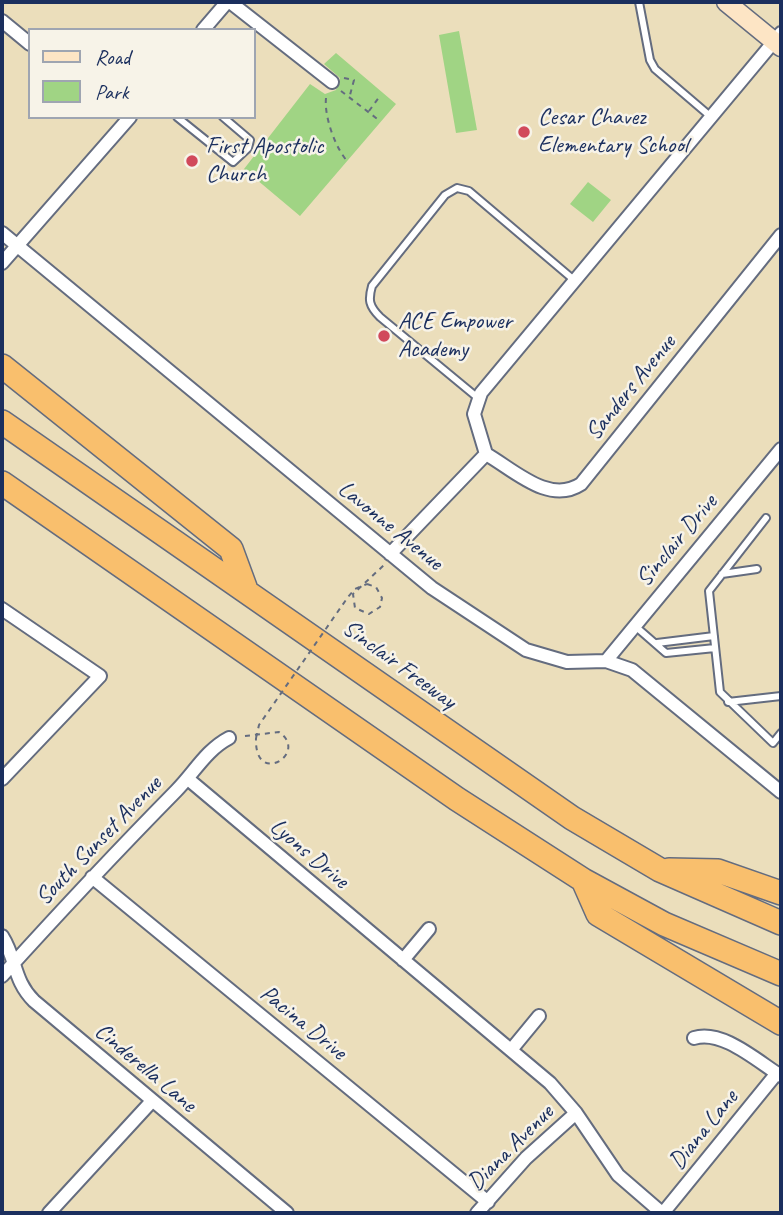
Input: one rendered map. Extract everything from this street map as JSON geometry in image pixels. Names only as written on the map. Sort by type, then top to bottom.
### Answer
[{"type":"highway","points":[[2,366],[231,549],[245,587]]},
{"type":"highway","name":"Sinclair Freeway","points":[[2,422],[245,587],[491,764],[572,818],[660,870],[781,923]]},
{"type":"highway","points":[[2,482],[457,799],[583,880],[664,924],[781,974]]},
{"type":"highway","points":[[660,870],[718,871],[781,893]]},
{"type":"highway","points":[[583,880],[598,914],[781,1023]]},
{"type":"street","points":[[205,28],[229,2],[338,83]]},
{"type":"street","points":[[388,559],[486,454],[474,414],[478,398],[710,116],[778,40],[726,2]]},
{"type":"street","points":[[2,21],[28,42]]},
{"type":"street","points":[[2,263],[125,119]]},
{"type":"street","name":"Lavonne Avenue","points":[[2,233],[388,559],[526,650],[567,662],[606,661],[632,670],[781,792]]},
{"type":"street","name":"Sanders Avenue","points":[[486,454],[549,491],[561,493],[581,484],[781,234]]},
{"type":"street","name":"Sinclair Drive","points":[[606,661],[781,449]]},
{"type":"street","points":[[2,609],[100,676],[5,771]]},
{"type":"street","name":"South Sunset Avenue","points":[[2,976],[92,877],[188,779],[215,746],[229,738]]},
{"type":"street","name":"Lyons Drive","points":[[188,779],[550,1083],[576,1113],[618,1175],[662,1213]]},
{"type":"street","name":"Pacina Drive","points":[[92,877],[488,1202]]},
{"type":"street","points":[[403,960],[429,929]]},
{"type":"street","name":"Cinderella Lane","points":[[2,936],[14,963],[18,982],[26,993],[288,1213]]},
{"type":"street","points":[[511,1050],[539,1016]]},
{"type":"street","points":[[694,1038],[704,1034],[719,1038],[779,1075]]},
{"type":"street","name":"Diana Lane","points":[[662,1213],[779,1075]]},
{"type":"street","points":[[49,1213],[152,1101]]},
{"type":"street","name":"Diana Avenue","points":[[477,1213],[526,1158],[576,1113]]},
{"type":"lane","points":[[639,2],[650,60],[655,69],[710,116]]},
{"type":"lane","points":[[179,119],[233,162],[248,148],[250,141],[225,119]]},
{"type":"lane","points":[[478,398],[380,317],[371,308],[368,298],[372,286],[445,195],[457,188],[469,191],[574,280]]},
{"type":"lane","points":[[766,518],[709,591],[720,692],[773,743],[781,733]]},
{"type":"lane","points":[[722,574],[757,569]]},
{"type":"lane","points":[[635,626],[666,653],[715,648]]},
{"type":"lane","points":[[657,643],[714,636]]},
{"type":"lane","points":[[728,702],[781,696]]},
{"type":"path","points":[[349,97],[354,80],[338,83],[349,97],[380,121]]},
{"type":"path","points":[[368,112],[380,96]]},
{"type":"path","points":[[326,98],[325,109],[341,154],[347,161]]},
{"type":"path","points":[[247,736],[258,733],[273,731],[284,735],[289,749],[284,760],[268,764],[260,759],[256,743],[256,738],[257,732],[259,726],[355,589],[359,586],[363,585],[376,587],[382,598],[380,607],[374,612],[363,614],[355,608],[352,599],[353,594],[361,585],[388,559]]},
{"type":"green space","points":[[459,31],[477,130],[456,133],[439,35]]},
{"type":"green space","points":[[336,53],[396,104],[300,216],[244,169],[310,84],[325,94],[336,90],[340,78],[324,64]]},
{"type":"green space","points":[[588,182],[611,200],[593,222],[570,204]]},
{"type":"place","name":"Cesar Chavez Elementary School","points":[[524,132]]},
{"type":"place","name":"First Apostolic Church","points":[[192,161]]},
{"type":"place","name":"ACE Empower Academy","points":[[384,336]]}]
